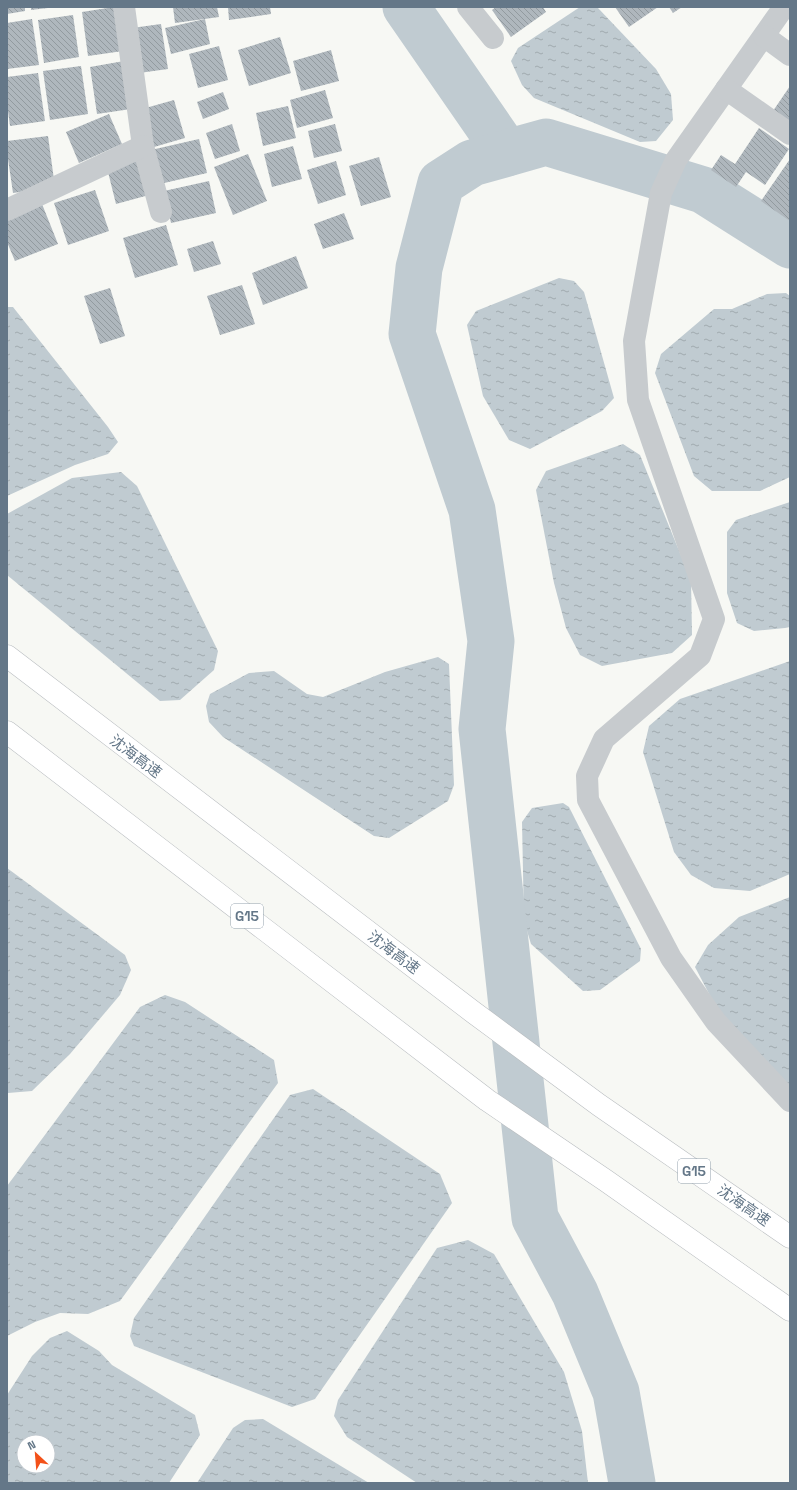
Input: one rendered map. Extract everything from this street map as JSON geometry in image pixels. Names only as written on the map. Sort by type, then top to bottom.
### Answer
[{"type":"highway","name":"沈海高速","points":[[7,656],[473,1012],[599,1105],[790,1237]]},
{"type":"highway","name":"G15","points":[[7,732],[487,1100],[605,1180],[790,1310]]},
{"type":"street","points":[[124,7],[143,146],[161,212]]},
{"type":"street","points":[[468,7],[493,38]]},
{"type":"street","points":[[784,7],[676,160],[661,193],[634,341],[638,400],[714,618],[700,656],[604,739],[587,776],[588,800],[671,958],[716,1022],[790,1101]]},
{"type":"street","points":[[764,36],[790,55]]},
{"type":"street","points":[[726,89],[790,134]]},
{"type":"street","points":[[7,210],[143,146]]},
{"type":"water","points":[[580,7],[598,8],[656,69],[671,94],[673,120],[656,141],[640,142],[534,98],[522,85],[511,61],[518,48]]},
{"type":"water","points":[[559,278],[574,281],[584,292],[614,398],[602,411],[530,449],[509,440],[483,396],[467,325],[476,311]]},
{"type":"water","points":[[786,293],[790,296],[790,477],[760,491],[712,491],[694,476],[655,373],[661,354],[714,309],[732,309],[767,294]]},
{"type":"water","points":[[7,307],[13,307],[108,427],[118,442],[108,454],[75,465],[7,496]]},
{"type":"water","points":[[623,444],[640,455],[691,580],[692,635],[672,653],[602,666],[580,655],[566,628],[554,583],[536,490],[546,471]]},
{"type":"water","points":[[121,472],[137,486],[218,651],[214,670],[180,700],[160,701],[7,575],[7,514],[72,478]]},
{"type":"water","points":[[790,502],[790,627],[754,631],[737,623],[727,593],[727,532],[736,520]]},
{"type":"water","points":[[438,657],[449,664],[454,785],[448,801],[389,838],[374,836],[223,737],[209,722],[206,706],[210,694],[249,673],[274,671],[307,694],[323,697],[385,672]]},
{"type":"water","points":[[790,661],[790,874],[750,891],[714,888],[691,875],[674,852],[643,752],[649,726],[680,699]]},
{"type":"water","points":[[563,803],[569,807],[641,949],[640,961],[600,990],[583,991],[531,944],[524,921],[522,822],[532,808]]},
{"type":"water","points":[[7,868],[125,955],[131,970],[120,995],[70,1054],[32,1091],[8,1093]]},
{"type":"water","points":[[790,897],[790,1086],[717,1009],[695,967],[708,945],[739,917]]},
{"type":"water","points":[[165,995],[185,1002],[274,1060],[278,1083],[120,1301],[88,1314],[60,1313],[35,1322],[7,1336],[7,1186],[140,1007]]},
{"type":"water","points":[[313,1089],[440,1174],[452,1203],[315,1399],[292,1407],[134,1346],[130,1336],[134,1318],[290,1095]]},
{"type":"water","points":[[468,1240],[494,1254],[564,1372],[582,1431],[588,1483],[417,1483],[347,1437],[334,1416],[338,1400],[437,1248]]},
{"type":"water","points":[[67,1331],[99,1351],[112,1365],[195,1415],[200,1435],[169,1483],[7,1483],[7,1395],[32,1356],[50,1338]]},
{"type":"water","points":[[263,1419],[369,1483],[197,1483],[233,1428],[245,1420]]},
{"type":"building","points":[[7,7],[25,7],[25,11],[7,14]]},
{"type":"building","points":[[31,7],[47,7],[48,8],[31,10]]},
{"type":"building","points":[[114,7],[123,51],[88,56],[82,12]]},
{"type":"building","points":[[173,7],[217,7],[219,17],[175,23]]},
{"type":"building","points":[[228,7],[270,7],[271,14],[229,20]]},
{"type":"building","points":[[496,7],[543,7],[546,12],[511,37],[492,10]]},
{"type":"building","points":[[615,7],[658,7],[629,27]]},
{"type":"building","points":[[669,7],[682,7],[673,13]]},
{"type":"building","points":[[73,15],[79,57],[44,63],[38,20]]},
{"type":"building","points":[[32,19],[39,65],[7,69],[7,23]]},
{"type":"building","points":[[205,19],[210,44],[171,54],[165,28]]},
{"type":"building","points":[[161,24],[168,69],[139,73],[132,28]]},
{"type":"building","points":[[280,37],[291,73],[249,86],[238,50]]},
{"type":"building","points":[[219,46],[228,80],[198,88],[189,54]]},
{"type":"building","points":[[331,50],[339,81],[301,91],[293,61]]},
{"type":"building","points":[[124,61],[131,109],[97,114],[90,67]]},
{"type":"building","points":[[81,66],[88,114],[50,120],[43,71]]},
{"type":"building","points":[[38,73],[45,121],[10,126],[7,104],[7,77]]},
{"type":"building","points":[[790,86],[790,123],[773,111]]},
{"type":"building","points":[[325,90],[333,118],[297,128],[290,100]]},
{"type":"building","points":[[223,92],[229,109],[203,119],[197,102]]},
{"type":"building","points":[[174,100],[185,138],[154,147],[142,109]]},
{"type":"building","points":[[288,106],[296,138],[263,146],[256,113]]},
{"type":"building","points":[[109,114],[122,144],[79,163],[66,132]]},
{"type":"building","points":[[232,124],[240,151],[215,159],[206,133]]},
{"type":"building","points":[[335,124],[342,151],[314,158],[308,131]]},
{"type":"building","points":[[759,128],[789,149],[765,185],[746,172],[736,187],[711,170],[721,155],[735,164]]},
{"type":"building","points":[[48,136],[55,187],[13,193],[7,152],[7,141]]},
{"type":"building","points":[[199,139],[207,173],[160,184],[151,150]]},
{"type":"building","points":[[293,146],[302,179],[272,187],[264,154]]},
{"type":"building","points":[[248,154],[267,201],[233,215],[214,167]]},
{"type":"building","points":[[379,157],[391,197],[361,206],[349,166]]},
{"type":"building","points":[[790,159],[790,221],[761,201]]},
{"type":"building","points":[[141,160],[149,195],[116,204],[107,168]]},
{"type":"building","points":[[336,161],[346,195],[318,204],[307,170]]},
{"type":"building","points":[[209,181],[216,213],[171,223],[164,191]]},
{"type":"building","points":[[95,190],[109,231],[68,245],[54,203]]},
{"type":"building","points":[[42,204],[58,244],[15,261],[7,242],[7,218]]},
{"type":"building","points":[[344,213],[354,239],[323,249],[314,224]]},
{"type":"building","points":[[166,225],[178,265],[135,278],[123,238]]},
{"type":"building","points":[[213,241],[221,264],[194,272],[187,249]]},
{"type":"building","points":[[296,256],[308,288],[263,305],[252,273]]},
{"type":"building","points":[[242,285],[255,324],[220,335],[207,296]]},
{"type":"building","points":[[110,288],[125,336],[100,344],[84,296]]},
{"type":"waterway","points":[[406,7],[507,153]]},
{"type":"waterway","points":[[632,1483],[616,1392],[575,1293],[535,1218],[482,729],[491,641],[472,510],[412,334],[419,268],[441,183],[472,163],[546,142],[703,190],[790,245]]}]
